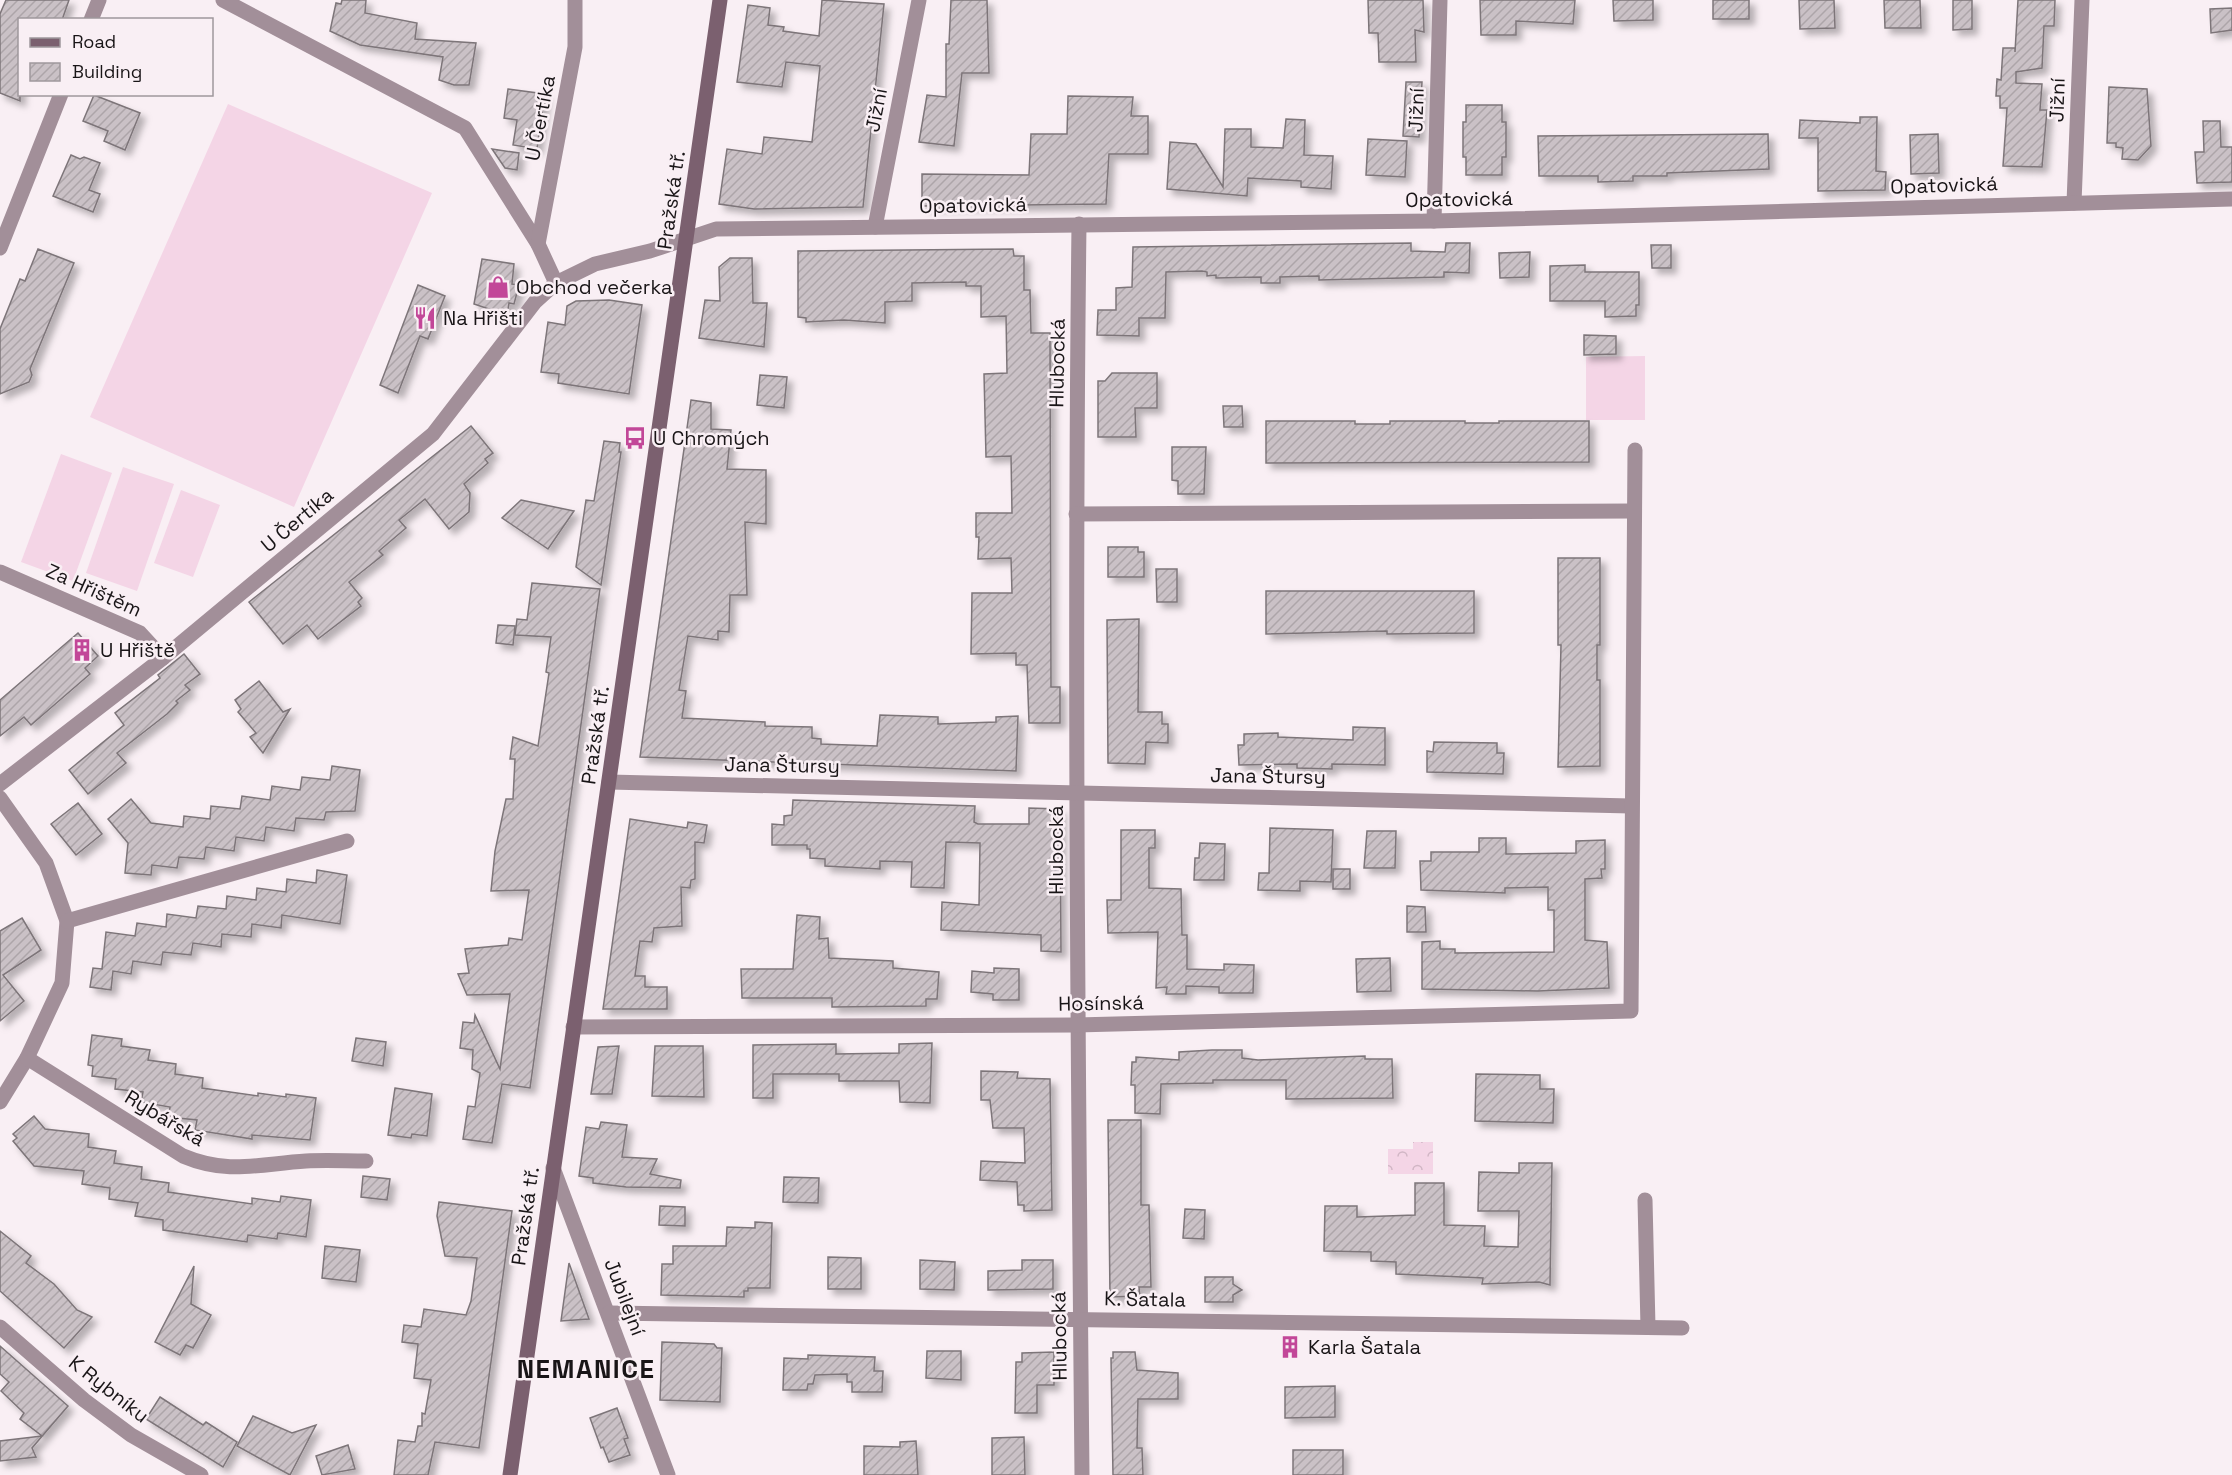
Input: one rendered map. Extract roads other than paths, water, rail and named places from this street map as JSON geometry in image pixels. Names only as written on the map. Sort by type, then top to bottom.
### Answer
[{"type":"main road","name":"Pražská tř.","points":[[510,1475],[720,0]]},
{"type":"street","points":[[92,18],[99,0]]},
{"type":"street","points":[[223,0],[465,128],[538,244],[556,284]]},
{"type":"street","name":"U Čertíka","points":[[538,244],[574,47],[575,0]]},
{"type":"street","name":"Jižní","points":[[875,227],[919,0]]},
{"type":"street","name":"Jižní","points":[[1434,221],[1440,0]]},
{"type":"street","name":"Jižní","points":[[2074,202],[2082,0]]},
{"type":"street","points":[[0,248],[60,96]]},
{"type":"street","name":"Opatovická","points":[[687,239],[716,229],[1434,221],[2232,199]]},
{"type":"street","name":"Hlubocká","points":[[1079,224],[1076,513],[1076,1025],[1082,1475]]},
{"type":"street","name":"U Čertíka","points":[[0,784],[163,658],[434,434],[535,302],[556,284],[595,264],[687,239]]},
{"type":"street","points":[[1631,806],[1635,450]]},
{"type":"street","points":[[1076,513],[1633,511]]},
{"type":"street","name":"Za Hřištěm","points":[[0,572],[140,633],[163,658]]},
{"type":"street","name":"Jana Štursy","points":[[609,782],[1631,806]]},
{"type":"street","points":[[0,798],[46,863],[67,921],[62,982],[27,1058],[0,1102]]},
{"type":"street","name":"Hosínská","points":[[573,1027],[1076,1025],[1631,1011],[1631,806]]},
{"type":"street","points":[[67,921],[347,841]]},
{"type":"street","name":"Rybářská","points":[[27,1058],[183,1156],[204,1165],[228,1169],[307,1161],[366,1161]]},
{"type":"street","name":"Jubilejní","points":[[554,1168],[668,1475]]},
{"type":"street","points":[[1645,1200],[1648,1327]]},
{"type":"street","name":"K. Šatala","points":[[609,1312],[1682,1328]]},
{"type":"street","name":"K Rybníku","points":[[0,1327],[84,1400],[122,1428],[201,1475]]},
{"type":"place","name":"Obchod večerka","points":[[498,287]]},
{"type":"place","name":"Na Hřišti","points":[[425,318]]},
{"type":"place","name":"U Chromých","points":[[635,438]]},
{"type":"place","name":"U Hřiště","points":[[82,650]]},
{"type":"place","name":"Karla Šatala","points":[[1290,1347]]},
{"type":"district","name":"NEMANICE","points":[[586,1369]]}]
